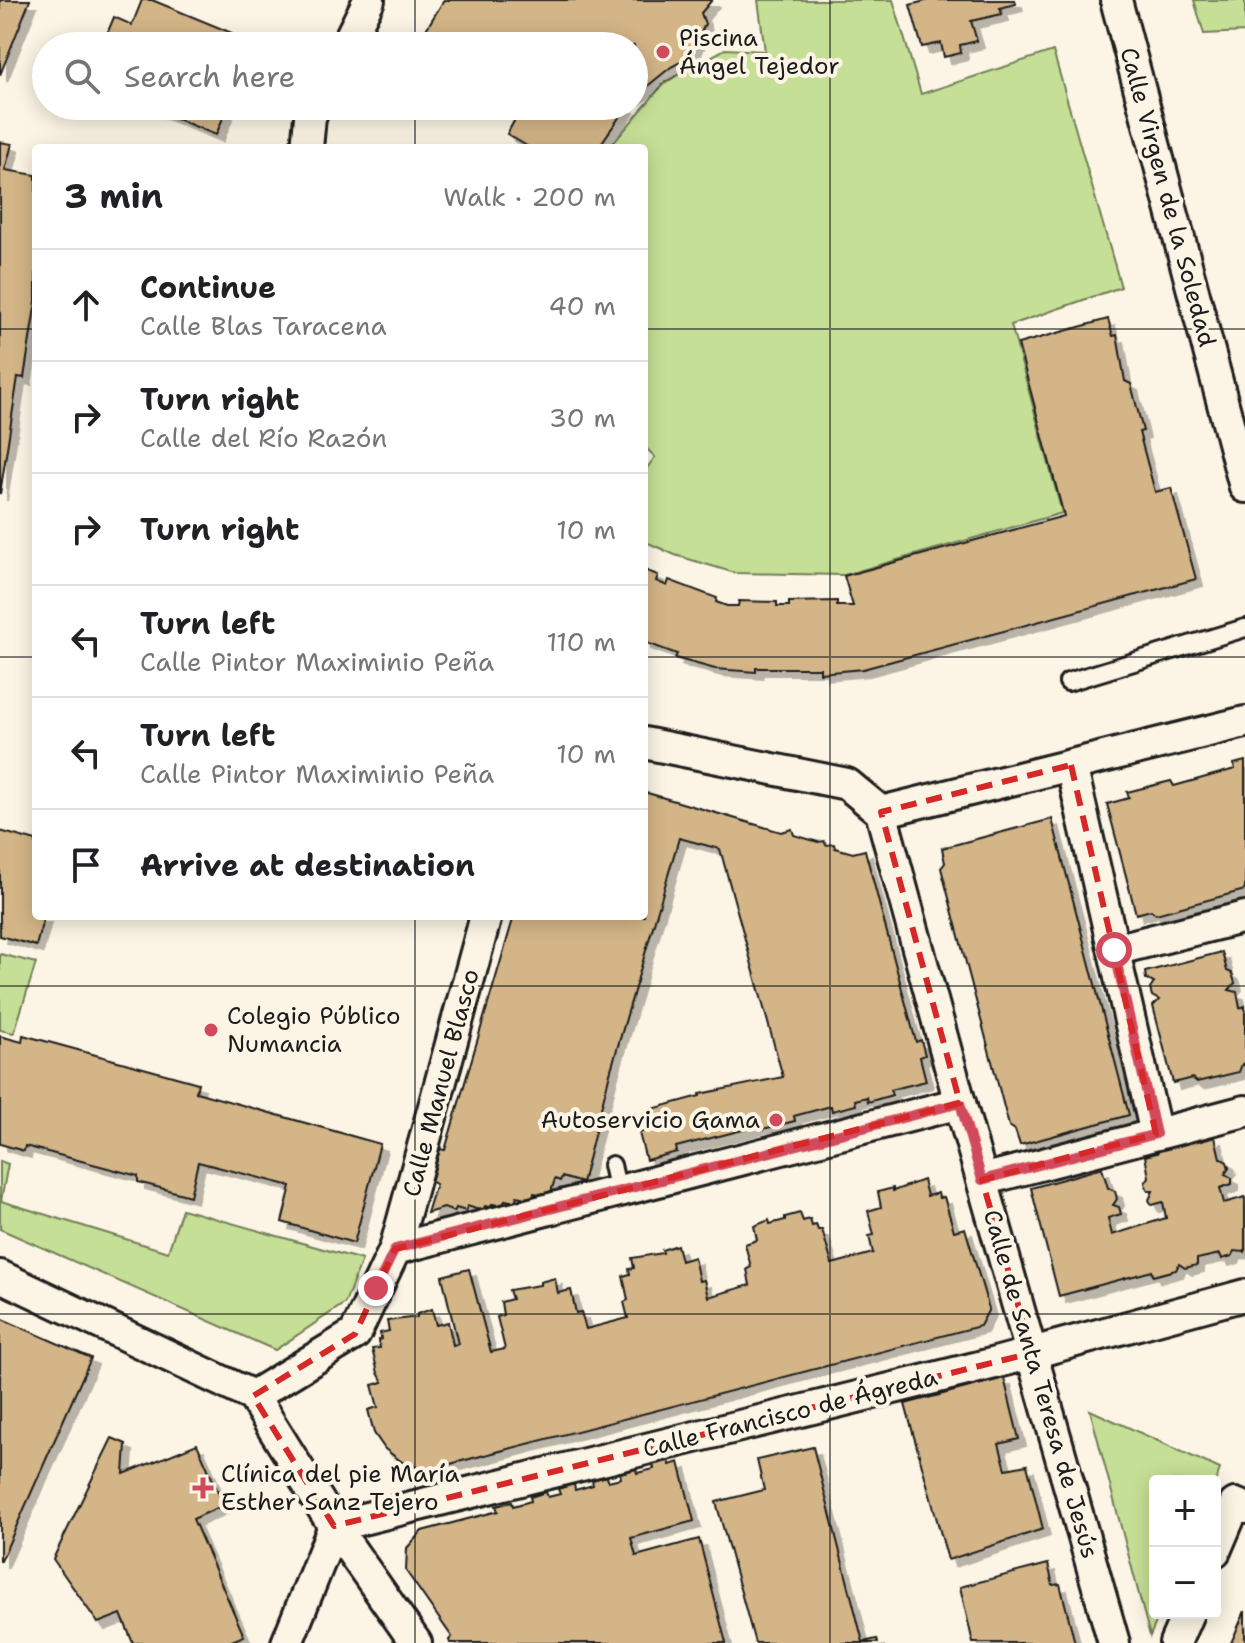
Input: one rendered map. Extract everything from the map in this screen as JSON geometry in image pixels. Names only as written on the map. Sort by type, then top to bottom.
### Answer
[{"type":"street","points":[[353,32],[369,0]]},
{"type":"street","name":"Calle Virgen de la Soledad","points":[[1116,0],[1245,487]]},
{"type":"street","points":[[307,144],[310,120]]},
{"type":"street","points":[[648,744],[847,784],[881,812],[1245,722]]},
{"type":"street","points":[[1071,765],[1156,1134]]},
{"type":"street","name":"Calle de Santa Teresa de Jesús","points":[[881,812],[960,1103],[1114,1643]]},
{"type":"street","points":[[1114,950],[1245,917]]},
{"type":"street","name":"Calle Manuel Blasco","points":[[253,1396],[355,1334],[395,1249],[485,920]]},
{"type":"street","points":[[395,1249],[615,1178],[960,1103]]},
{"type":"street","points":[[982,1180],[1245,1111]]},
{"type":"street","points":[[0,1276],[253,1396],[334,1526],[416,1643]]},
{"type":"street","name":"Calle Francisco de Ágreda","points":[[334,1526],[1032,1353],[1245,1295]]},
{"type":"street","points":[[1217,1547],[1240,1506]]},
{"type":"street","points":[[287,1643],[334,1526]]},
{"type":"street","points":[[1175,1643],[1185,1619]]},
{"type":"lane","points":[[1068,682],[1245,628]]},
{"type":"highlighted area","points":[[1071,765],[1156,1134],[982,1180],[1032,1353],[334,1526],[253,1396],[355,1334],[395,1249],[960,1103],[881,812]]},
{"type":"green space","points":[[758,0],[893,0],[921,94],[1053,51],[1121,287],[1011,325],[1062,513],[844,575],[735,573],[675,555],[648,543],[648,467],[655,457],[648,450],[648,144],[612,144],[633,120],[648,120],[648,102],[665,82],[725,49],[765,51]]},
{"type":"green space","points":[[1194,0],[1245,0],[1245,32],[1204,34]]},
{"type":"green space","points":[[0,954],[36,963],[14,1033],[0,1030]]},
{"type":"green space","points":[[0,1161],[8,1164],[1,1201],[168,1252],[182,1209],[362,1260],[345,1303],[275,1350],[0,1229]]},
{"type":"green space","points":[[1090,1410],[1220,1469],[1218,1475],[1149,1475],[1149,1619],[1157,1619],[1150,1636]]},
{"type":"building","points":[[0,0],[30,0],[0,75]]},
{"type":"building","points":[[142,0],[152,0],[230,32],[108,32],[114,17],[132,25]]},
{"type":"building","name":"Piscina Ángel Tejedor","points":[[444,0],[712,0],[701,13],[705,24],[690,57],[671,67],[648,86],[648,32],[425,32]]},
{"type":"building","points":[[929,0],[1015,0],[1016,4],[1000,8],[1002,14],[971,21],[977,41],[960,45],[961,53],[944,57],[941,43],[922,47],[910,5]]},
{"type":"building","points":[[179,120],[222,120],[216,135]]},
{"type":"building","points":[[515,120],[617,120],[601,144],[523,144],[507,134]]},
{"type":"building","points":[[0,142],[12,144],[5,170],[32,174],[32,327],[24,378],[18,377],[0,494]]},
{"type":"building","points":[[1108,319],[1113,336],[1117,335],[1125,381],[1131,384],[1143,431],[1139,432],[1155,492],[1171,488],[1196,579],[863,669],[820,673],[820,668],[756,668],[756,672],[715,669],[675,658],[677,654],[648,643],[648,571],[658,575],[656,581],[667,586],[669,580],[717,598],[716,602],[727,606],[738,606],[739,601],[777,602],[777,606],[789,606],[789,602],[837,601],[837,606],[853,606],[844,576],[1064,516],[1018,344]]},
{"type":"building","points":[[1245,761],[1245,890],[1156,914],[1151,910],[1136,914],[1107,804],[1129,798],[1127,792],[1171,781],[1174,786],[1235,769],[1234,764]]},
{"type":"building","points":[[648,793],[781,832],[792,829],[794,835],[824,841],[826,845],[834,844],[835,848],[853,853],[865,850],[916,1042],[921,1040],[925,1055],[920,1057],[926,1081],[890,1090],[892,1095],[868,1102],[867,1097],[855,1100],[856,1105],[832,1111],[831,1106],[794,1116],[795,1121],[763,1129],[762,1125],[676,1147],[677,1152],[646,1160],[639,1133],[645,1131],[641,1115],[700,1094],[783,1077],[720,849],[679,838],[610,1073],[582,1183],[562,1177],[560,1181],[555,1179],[550,1195],[534,1193],[533,1200],[517,1196],[515,1202],[505,1200],[503,1206],[492,1204],[491,1208],[485,1206],[483,1211],[467,1206],[466,1211],[456,1208],[454,1212],[444,1208],[427,1213],[436,1184],[431,1182],[440,1149],[445,1150],[513,920],[648,920]]},
{"type":"building","points":[[1052,819],[1129,1115],[1020,1145],[1015,1130],[1009,1126],[941,868],[945,863],[942,848]]},
{"type":"building","points":[[0,831],[32,840],[32,920],[43,920],[36,946],[0,936]]},
{"type":"building","points":[[1222,952],[1227,971],[1232,973],[1235,983],[1229,990],[1237,992],[1240,1008],[1245,1006],[1245,1066],[1242,1064],[1239,1072],[1197,1082],[1192,1078],[1173,1083],[1153,1006],[1159,1000],[1152,996],[1150,989],[1154,983],[1146,979],[1145,972]]},
{"type":"building","points":[[23,1035],[198,1083],[196,1092],[380,1144],[354,1243],[282,1222],[291,1186],[198,1162],[190,1196],[138,1182],[138,1176],[25,1146],[24,1151],[0,1144],[0,1036],[22,1042]]},
{"type":"building","points":[[1199,1136],[1201,1141],[1215,1137],[1220,1158],[1227,1162],[1229,1168],[1225,1174],[1232,1178],[1232,1184],[1220,1188],[1224,1203],[1245,1197],[1245,1252],[1234,1251],[1232,1256],[1222,1259],[1220,1254],[1197,1259],[1197,1265],[1185,1268],[1179,1264],[1176,1270],[1153,1276],[1152,1271],[1059,1296],[1031,1188],[1102,1168],[1108,1188],[1115,1191],[1117,1199],[1113,1205],[1119,1207],[1121,1214],[1108,1218],[1112,1235],[1166,1218],[1163,1202],[1152,1205],[1149,1200],[1153,1191],[1148,1191],[1145,1183],[1149,1177],[1145,1156],[1157,1153],[1157,1147]]},
{"type":"building","points":[[923,1180],[927,1196],[938,1193],[939,1198],[944,1197],[954,1231],[965,1228],[989,1309],[980,1326],[425,1470],[402,1462],[385,1449],[374,1433],[368,1410],[378,1407],[372,1385],[383,1382],[372,1349],[380,1348],[380,1333],[389,1331],[387,1321],[417,1317],[417,1314],[432,1309],[436,1325],[448,1322],[453,1345],[458,1344],[442,1276],[469,1269],[491,1352],[505,1349],[497,1317],[503,1315],[501,1302],[512,1299],[509,1290],[540,1285],[540,1282],[555,1278],[558,1293],[571,1290],[576,1313],[581,1312],[586,1329],[628,1318],[623,1276],[630,1274],[629,1269],[634,1268],[632,1258],[663,1253],[662,1250],[677,1245],[681,1261],[694,1257],[699,1281],[704,1280],[708,1297],[750,1285],[747,1269],[751,1267],[745,1244],[757,1240],[754,1226],[769,1220],[770,1224],[785,1220],[785,1217],[800,1213],[803,1221],[810,1219],[812,1226],[816,1225],[818,1230],[822,1230],[832,1264],[873,1253],[869,1236],[874,1235],[868,1211],[881,1207],[878,1192],[893,1188],[893,1191]]},
{"type":"building","points":[[0,1318],[91,1358],[1,1561],[0,1561]]},
{"type":"building","points":[[1004,1378],[1019,1439],[999,1444],[1006,1469],[1027,1465],[1043,1529],[948,1560],[905,1404]]},
{"type":"building","points":[[112,1438],[126,1444],[124,1474],[197,1444],[224,1505],[193,1519],[244,1636],[227,1643],[133,1643],[121,1614],[98,1623],[53,1559]]},
{"type":"building","points":[[813,1447],[863,1642],[877,1639],[878,1643],[755,1643],[716,1502],[764,1490],[757,1460]]},
{"type":"building","points":[[669,1459],[670,1465],[679,1462],[694,1521],[631,1538],[636,1556],[699,1539],[726,1643],[450,1643],[452,1637],[406,1571],[407,1548],[422,1531],[498,1511],[496,1506],[512,1502],[513,1506],[531,1501],[530,1497],[546,1492],[548,1497],[560,1494],[558,1489],[574,1484],[575,1490],[593,1485],[592,1480],[607,1476],[608,1481],[621,1478],[620,1473],[654,1469],[653,1463]]},
{"type":"building","points":[[1048,1564],[1053,1585],[1060,1584],[1075,1643],[973,1643],[960,1587]]},
{"type":"building","points":[[1245,1611],[1245,1643],[1231,1643]]},
{"type":"place","name":"Piscina Ángel Tejedor","points":[[663,52]]},
{"type":"place","name":"Colegio Público Numancia","points":[[211,1030]]},
{"type":"place","name":"Autoservicio Gama","points":[[776,1120]]},
{"type":"place","name":"Clínica del pie María Esther Sanz Tejero","points":[[203,1488]]},
{"type":"route","points":[[376,1288],[395,1249],[960,1103],[982,1180],[1156,1134],[1114,950]]}]
